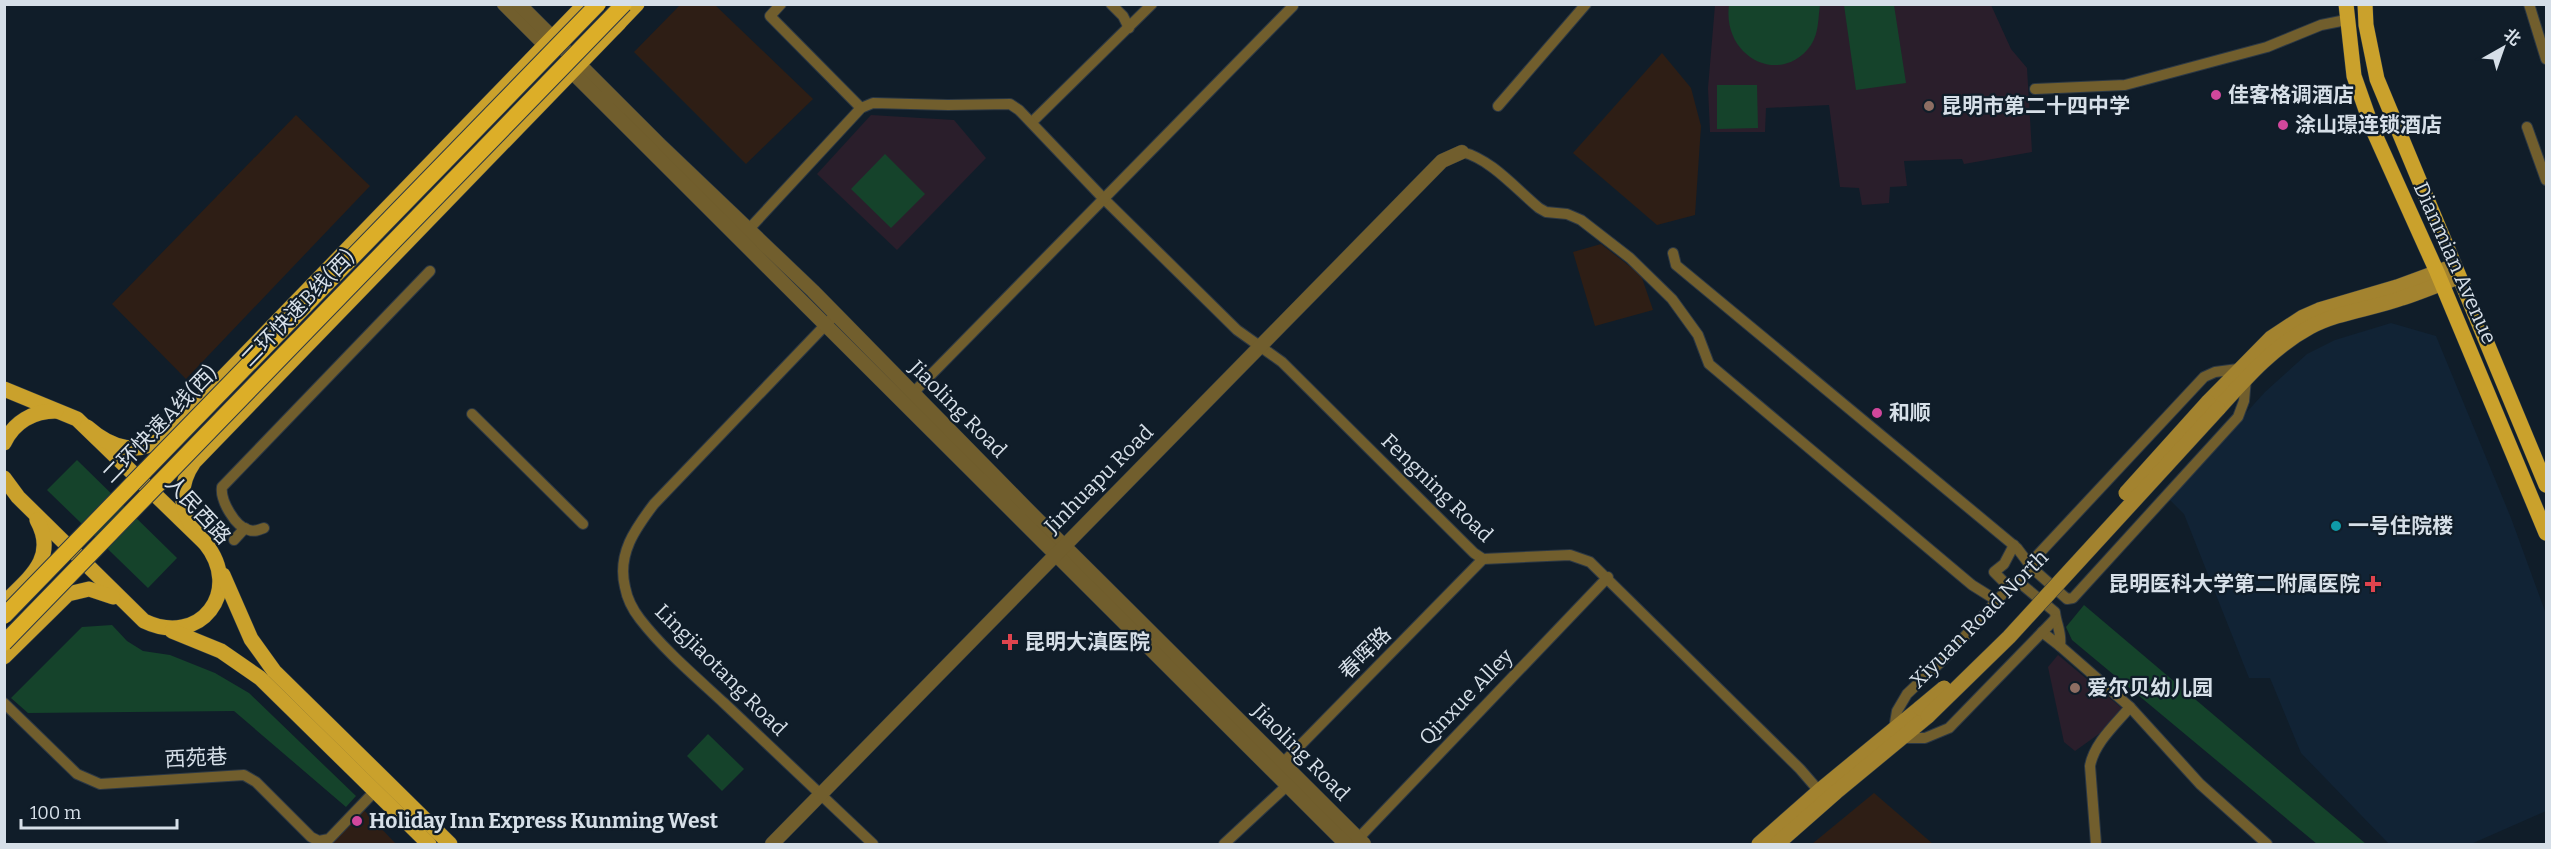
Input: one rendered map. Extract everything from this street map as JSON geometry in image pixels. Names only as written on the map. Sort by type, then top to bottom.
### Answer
[{"type":"highway","name":"二环快速A线(西)","points":[[4,616],[598,4]]},
{"type":"highway","name":"二环快速B线(西)","points":[[4,643],[624,4]]},
{"type":"main road","points":[[87,427],[99,437],[117,446],[134,449],[151,445],[167,435],[552,45],[585,4]]},
{"type":"main road","points":[[205,543],[195,532],[185,514],[182,496],[185,479],[199,457],[573,65],[637,4]]},
{"type":"main road","name":"Dianmian Avenue","points":[[2346,4],[2354,76],[2373,130],[2439,278],[2547,533]]},
{"type":"main road","name":"Dianmian Avenue","points":[[2365,4],[2366,25],[2377,79],[2547,485]]},
{"type":"main road","points":[[552,45],[534,85],[573,65]]},
{"type":"main road","name":"Xiyuan Road North","points":[[1760,844],[1819,791],[1924,712],[2242,373],[2317,324],[2402,298],[2439,278],[2456,272]]},
{"type":"main road","points":[[226,374],[222,390],[229,402],[242,406],[253,400]]},
{"type":"main road","name":"人民西路","points":[[4,389],[67,414],[87,427],[205,543],[218,564],[221,584],[215,603],[202,618],[185,627],[165,629],[155,626]]},
{"type":"main road","points":[[4,443],[13,429],[28,417],[47,411],[67,414]]},
{"type":"main road","points":[[4,478],[39,523],[45,550],[35,571],[4,605]]},
{"type":"main road","points":[[18,497],[135,613]]},
{"type":"main road","points":[[218,564],[242,621],[256,647],[274,671],[450,844]]},
{"type":"main road","points":[[4,657],[63,597],[78,590],[88,589],[104,593],[155,626],[212,646],[250,670],[429,844]]},
{"type":"main road","points":[[4,605],[16,607],[26,615],[28,625],[24,636]]},
{"type":"main road","name":"Xiyuan Road North","points":[[1777,844],[1898,733]]},
{"type":"street","name":"Jiaoling Road","points":[[504,4],[552,45],[749,229],[830,320],[913,393],[1059,549]]},
{"type":"street","name":"Jiaoling Road","points":[[519,4],[552,45]]},
{"type":"street","points":[[552,45],[573,4]]},
{"type":"street","points":[[749,229],[861,108],[770,16],[781,4]]},
{"type":"street","points":[[1111,4],[1123,16],[1129,28]]},
{"type":"street","points":[[1032,122],[1152,4]]},
{"type":"street","points":[[1498,106],[1586,4]]},
{"type":"street","points":[[2529,4],[2547,59]]},
{"type":"street","points":[[913,393],[1293,6]]},
{"type":"street","points":[[2035,89],[2099,88],[2137,82],[2267,47],[2321,25],[2346,20]]},
{"type":"street","name":"Jiaoling Road","points":[[573,65],[1291,782],[1356,843]]},
{"type":"street","name":"Fengning Road","points":[[861,108],[873,103],[1010,104],[1032,122],[1103,198],[1237,330],[1282,362],[1474,554],[1483,559],[1570,555],[1590,562],[1608,577],[1819,791]]},
{"type":"street","points":[[2527,127],[2547,180]]},
{"type":"street","points":[[1462,152],[1485,162],[1539,208],[1546,212],[1567,214],[1581,220],[1630,258],[1672,299],[1698,335],[1709,364],[1971,585],[1996,600]]},
{"type":"street","name":"Jinhuapu Road","points":[[772,844],[822,796],[1059,549],[1442,161],[1462,152]]},
{"type":"street","points":[[1673,253],[1676,265],[2014,545],[2032,568],[2067,599],[2073,598],[2133,535],[2238,417],[2244,401],[2242,373],[2215,372],[2204,377],[2034,559],[2032,568]]},
{"type":"street","points":[[264,528],[256,531],[245,528],[224,504],[221,494],[222,487],[430,271]]},
{"type":"street","name":"Lingjiaotang Road","points":[[830,320],[654,504],[638,525],[626,547],[623,561],[624,586],[641,621],[684,666],[873,844]]},
{"type":"street","points":[[472,414],[583,524]]},
{"type":"street","points":[[234,540],[245,528]]},
{"type":"street","points":[[2009,587],[1994,572],[2004,564],[2014,545]]},
{"type":"street","name":"春晖路","points":[[1278,768],[1483,559]]},
{"type":"street","name":"Qinxue Alley","points":[[1356,843],[1608,577]]},
{"type":"street","points":[[2055,620],[1949,729],[1924,738],[1898,733],[1897,711],[1907,694],[1946,657],[2015,582],[2020,583],[2055,612],[2055,620],[2060,626],[2060,646]]},
{"type":"street","points":[[2042,632],[2130,706],[2200,784],[2267,844]]},
{"type":"street","name":"西苑巷","points":[[4,703],[77,774],[100,784],[244,775],[256,782],[311,837],[319,841],[329,839],[375,791]]},
{"type":"street","points":[[2096,844],[2091,757],[2097,746],[2130,706]]},
{"type":"street","points":[[1224,844],[1291,782]]},
{"type":"shaded area","points":[[681,4],[715,5],[813,99],[746,164],[634,52]]},
{"type":"shaded area","name":"昆明市第二十四中学","points":[[1715,5],[1991,5],[2011,49],[2027,68],[2032,152],[1964,164],[1962,159],[1904,161],[1907,186],[1890,187],[1889,203],[1862,205],[1859,188],[1840,187],[1829,105],[1766,108],[1765,132],[1710,132],[1708,88]]},
{"type":"shaded area","points":[[1662,53],[1691,88],[1701,126],[1695,215],[1657,225],[1573,153]]},
{"type":"shaded area","points":[[296,115],[370,186],[186,379],[112,304]]},
{"type":"shaded area","points":[[871,115],[954,120],[986,158],[897,250],[817,174]]},
{"type":"shaded area","points":[[1601,244],[1641,275],[1653,310],[1595,326],[1573,252]]},
{"type":"shaded area","name":"昆明医科大学第二附属医院","points":[[2391,323],[2436,336],[2511,518],[2546,614],[2546,811],[2471,844],[2389,844],[2301,753],[2270,678],[2249,678],[2184,514],[2168,498],[2265,392],[2307,354],[2335,340]]},
{"type":"shaded area","name":"爱尔贝幼儿园","points":[[2058,655],[2124,710],[2110,726],[2075,751],[2064,742],[2048,667]]},
{"type":"shaded area","points":[[1874,793],[1933,844],[1812,844]]},
{"type":"shaded area","name":"Holiday Inn Express Kunming West","points":[[357,803],[396,844],[323,844]]},
{"type":"green space","points":[[1729,5],[1820,5],[1816,36],[1799,58],[1785,64],[1770,65],[1756,61],[1744,52],[1735,40],[1729,24]]},
{"type":"green space","points":[[1844,5],[1894,5],[1906,83],[1856,90]]},
{"type":"green space","points":[[1717,85],[1757,85],[1758,128],[1717,129]]},
{"type":"green space","points":[[885,154],[925,194],[891,228],[851,189]]},
{"type":"green space","points":[[77,460],[177,558],[148,588],[47,490]]},
{"type":"green space","points":[[2084,605],[2366,844],[2317,844],[2072,640],[2066,627]]},
{"type":"green space","points":[[112,625],[127,641],[143,651],[170,655],[215,673],[249,693],[356,796],[346,807],[234,711],[28,713],[11,698],[82,627]]},
{"type":"green space","points":[[708,734],[744,769],[722,791],[687,756]]},
{"type":"place","name":"佳客格调酒店","points":[[2216,95]]},
{"type":"place","name":"昆明市第二十四中学","points":[[1929,106]]},
{"type":"place","name":"涂山璟连锁酒店","points":[[2283,125]]},
{"type":"place","name":"和顺","points":[[1877,413]]},
{"type":"place","name":"一号住院楼","points":[[2336,526]]},
{"type":"place","name":"昆明医科大学第二附属医院","points":[[2373,584]]},
{"type":"place","name":"昆明大滇医院","points":[[1010,642]]},
{"type":"place","name":"爱尔贝幼儿园","points":[[2075,688]]},
{"type":"place","name":"Holiday Inn Express Kunming West","points":[[357,821]]}]
